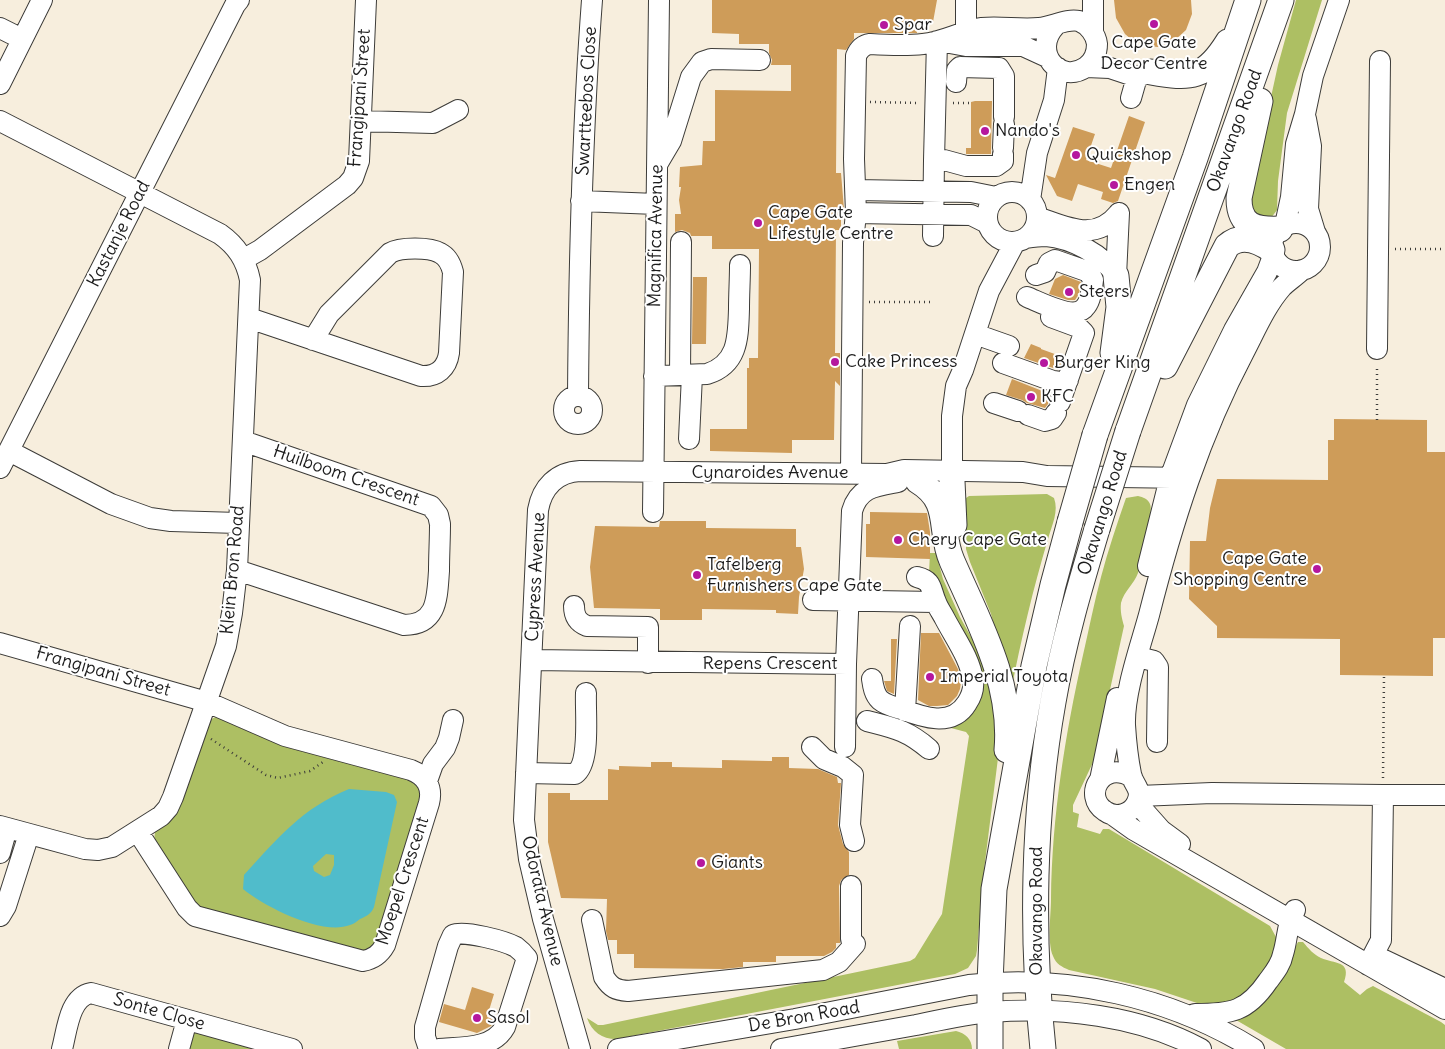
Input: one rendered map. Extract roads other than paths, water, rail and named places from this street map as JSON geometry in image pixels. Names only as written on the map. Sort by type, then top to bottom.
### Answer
[{"type":"main road","points":[[1278,240],[1248,223],[1242,216],[1239,208],[1239,198],[1281,3]]},
{"type":"main road","name":"Okavango Road","points":[[1043,1049],[1037,982],[1036,852],[1044,763],[1053,700],[1069,626],[1128,431],[1281,3]]},
{"type":"main road","points":[[1144,74],[1181,77],[1193,76],[1204,70],[1223,51],[1245,8]]},
{"type":"main road","name":"Okavango Road","points":[[990,1049],[990,983],[994,889],[1034,666],[1053,585],[1097,429],[1195,158],[1245,8]]},
{"type":"main road","points":[[1138,405],[1155,385],[1227,246],[1244,238],[1264,244],[1278,240]]},
{"type":"main road","points":[[1097,429],[1118,323],[1119,297],[1116,276]]},
{"type":"main road","points":[[904,476],[932,490],[940,505],[948,552],[988,643],[1002,688],[1007,716],[1008,743],[994,889]]},
{"type":"main road","points":[[956,476],[955,553],[961,579]]},
{"type":"street","points":[[0,84],[42,0]]},
{"type":"street","name":"Kastanje Road","points":[[4,460],[239,0]]},
{"type":"street","name":"Frangipani Street","points":[[244,259],[260,250],[347,186],[357,170],[366,0]]},
{"type":"street","name":"Swartteebos Close","points":[[578,396],[582,201],[587,69],[592,0]]},
{"type":"street","name":"Magnifica Avenue","points":[[653,512],[659,0]]},
{"type":"street","points":[[966,0],[966,38]]},
{"type":"street","points":[[1081,0],[1063,23],[1049,32],[1046,41],[1045,49],[1066,66],[1092,62],[1095,40],[1093,0]]},
{"type":"street","points":[[1292,914],[1134,830],[1105,811],[1098,805],[1095,797],[1121,678],[1180,478],[1197,405],[1234,330],[1267,272],[1291,197],[1296,144],[1314,76],[1339,0]]},
{"type":"street","points":[[966,38],[984,28],[1038,28],[1063,23],[1086,25],[1095,40],[1144,74]]},
{"type":"street","points":[[0,28],[22,39]]},
{"type":"street","points":[[852,474],[853,243],[856,213],[854,159],[857,53],[866,45],[923,44],[966,38],[1023,46],[1066,66],[1110,68],[1144,74]]},
{"type":"street","points":[[933,236],[937,41]]},
{"type":"street","points":[[657,165],[671,141],[691,77],[702,62],[711,59],[760,60]]},
{"type":"street","points":[[1377,349],[1380,61]]},
{"type":"street","points":[[1006,235],[1034,228],[1037,153],[1066,66]]},
{"type":"street","points":[[934,160],[944,160],[966,166],[998,166],[1003,161],[1004,76],[999,68],[960,67],[957,70],[956,82]]},
{"type":"street","points":[[1131,98],[1144,74]]},
{"type":"street","points":[[361,121],[433,124],[458,110]]},
{"type":"street","points":[[1113,815],[1127,813],[1138,800],[1139,789],[1132,777],[1126,737],[1125,714],[1162,564],[1179,507],[1180,478],[1252,336],[1278,292],[1302,270],[1315,262],[1320,253],[1319,239],[1308,209],[1310,146],[1305,114]]},
{"type":"street","points":[[0,121],[220,234],[233,245],[244,259]]},
{"type":"street","points":[[1006,235],[987,211],[992,201],[1003,194],[1037,153]]},
{"type":"street","points":[[856,190],[1021,194],[1034,208],[1077,230],[1085,231],[1101,228],[1119,213],[1116,276]]},
{"type":"street","name":"Swartteebos Close","points":[[582,201],[656,204]]},
{"type":"street","points":[[856,213],[971,215],[1006,235],[1046,236],[1082,247],[1104,259],[1116,276]]},
{"type":"street","points":[[1302,270],[1285,269],[1278,264],[1278,240],[1293,223],[1309,226],[1315,232]]},
{"type":"street","points":[[904,476],[929,461],[940,452],[945,443],[952,416],[956,386],[964,370],[1006,235]]},
{"type":"street","points":[[681,242],[689,439]]},
{"type":"street","points":[[249,318],[313,340],[421,376],[437,374],[446,365],[449,353],[452,272],[449,261],[441,253],[435,251],[401,249],[390,253],[329,314],[313,340]]},
{"type":"street","name":"Klein Bron Road","points":[[4,827],[85,849],[98,850],[112,847],[138,832],[161,816],[168,808],[226,646],[232,613],[237,570],[249,318],[250,280],[244,259]]},
{"type":"street","points":[[994,403],[1045,421],[1052,419],[1058,408],[1084,332],[1078,327],[1025,302],[1070,313],[1080,312],[1088,304],[1094,280],[1089,272],[1055,260],[1049,263],[1045,272],[1036,275]]},
{"type":"street","points":[[654,376],[707,374],[715,372],[730,358],[738,340],[740,265]]},
{"type":"street","points":[[975,334],[1006,355],[1053,381],[1068,380]]},
{"type":"street","points":[[956,476],[966,385],[964,370]]},
{"type":"street","points":[[952,416],[956,476]]},
{"type":"street","name":"Huilboom Crescent","points":[[237,570],[404,625],[411,625],[424,620],[433,610],[437,597],[440,524],[438,515],[431,506],[243,441]]},
{"type":"street","points":[[4,460],[150,518],[171,521],[238,523]]},
{"type":"street","name":"Cypress Avenue","points":[[532,660],[538,510],[542,494],[558,477],[573,472],[653,472]]},
{"type":"street","name":"Cynaroides Avenue","points":[[653,472],[956,476],[1021,482],[1047,476],[1180,478]]},
{"type":"street","name":"Repens Crescent","points":[[532,660],[648,663],[846,664],[852,512],[857,499],[862,493],[904,476]]},
{"type":"street","points":[[872,679],[873,687],[879,699],[886,704],[921,716],[944,718],[960,711],[966,705],[971,694],[973,682],[969,665],[935,602],[931,586],[928,581],[917,576]]},
{"type":"street","points":[[813,600],[935,602]]},
{"type":"street","points":[[574,606],[576,617],[587,626],[648,627],[648,663]]},
{"type":"street","points":[[905,711],[910,626]]},
{"type":"street","name":"Frangipani Street","points":[[0,643],[207,702]]},
{"type":"street","points":[[1138,656],[1154,661],[1158,667],[1157,742]]},
{"type":"street","name":"Odorata Avenue","points":[[532,660],[524,820],[529,859],[580,1049]]},
{"type":"street","points":[[845,747],[846,664]]},
{"type":"street","points":[[526,773],[575,774],[580,770],[585,754],[586,693]]},
{"type":"street","points":[[207,702],[285,736],[411,770],[423,776],[427,782]]},
{"type":"street","points":[[427,782],[433,764],[445,748],[453,720]]},
{"type":"street","points":[[867,721],[907,732],[929,749]]},
{"type":"street","points":[[812,747],[824,760],[844,767],[853,775],[850,831],[854,841]]},
{"type":"street","points":[[1100,780],[1106,774],[1115,772],[1124,773],[1132,777]]},
{"type":"street","name":"Moepel Crescent","points":[[138,832],[194,916],[357,961],[363,961],[374,958],[385,945],[429,803],[430,792],[427,782]]},
{"type":"street","points":[[1138,800],[1212,793],[1445,795]]},
{"type":"street","points":[[1371,960],[1381,940],[1383,795]]},
{"type":"street","points":[[1138,800],[1161,830],[1172,839],[1292,914],[1371,960],[1445,1009]]},
{"type":"street","points":[[0,853],[4,827]]},
{"type":"street","points":[[0,916],[6,906],[7,879],[29,834]]},
{"type":"street","points":[[592,920],[604,977],[610,986],[617,990],[628,991],[824,970],[832,968],[839,962],[853,942],[851,886]]},
{"type":"street","points":[[1188,1014],[1220,1014],[1230,1012],[1248,1004],[1258,996],[1281,961],[1292,914]]},
{"type":"street","points":[[429,1049],[425,1037],[427,1016],[453,935],[462,933],[507,943],[517,948],[527,958],[554,956]]},
{"type":"street","points":[[439,1049],[489,1044],[502,1034],[527,958]]},
{"type":"street","points":[[1371,960],[1445,989]]},
{"type":"street","name":"De Bron Road","points":[[618,1049],[795,1019],[969,985],[990,983],[1037,982],[1108,992],[1153,1002],[1188,1014]]},
{"type":"street","name":"Sonte Close","points":[[62,1049],[75,1002],[86,994],[96,994],[292,1049]]},
{"type":"street","name":"De Bron Road","points":[[781,1049],[990,1012],[1039,1011],[1069,1012],[1136,1024],[1169,1035],[1201,1049]]},
{"type":"street","points":[[1188,1014],[1212,1025],[1254,1049]]},
{"type":"street","points":[[179,1049],[187,1020]]},
{"type":"water","points":[[349,789],[386,792],[394,795],[397,802],[372,911],[350,925],[325,927],[294,918],[265,904],[243,889],[244,875],[279,837],[317,805]],"holes":[[[326,854],[334,855],[334,865],[330,875],[324,877],[314,871],[313,866]]]},
{"type":"place","name":"Cape Gate Decor Centre","points":[[1154,24]]},
{"type":"place","name":"Spar","points":[[884,25]]},
{"type":"place","name":"Nando's","points":[[985,131]]},
{"type":"place","name":"Quickshop","points":[[1076,155]]},
{"type":"place","name":"Engen","points":[[1114,185]]},
{"type":"place","name":"Cape Gate Lifestyle Centre","points":[[758,223]]},
{"type":"place","name":"Steers","points":[[1069,292]]},
{"type":"place","name":"Cake Princess","points":[[835,362]]},
{"type":"place","name":"Burger King","points":[[1044,363]]},
{"type":"place","name":"KFC","points":[[1031,397]]},
{"type":"place","name":"Chery Cape Gate","points":[[898,540]]},
{"type":"place","name":"Cape Gate Shopping Centre","points":[[1317,569]]},
{"type":"place","name":"Tafelberg Furnishers Cape Gate","points":[[697,575]]},
{"type":"place","name":"Imperial Toyota","points":[[930,677]]},
{"type":"place","name":"Giants","points":[[701,863]]},
{"type":"place","name":"Sasol","points":[[477,1018]]}]
